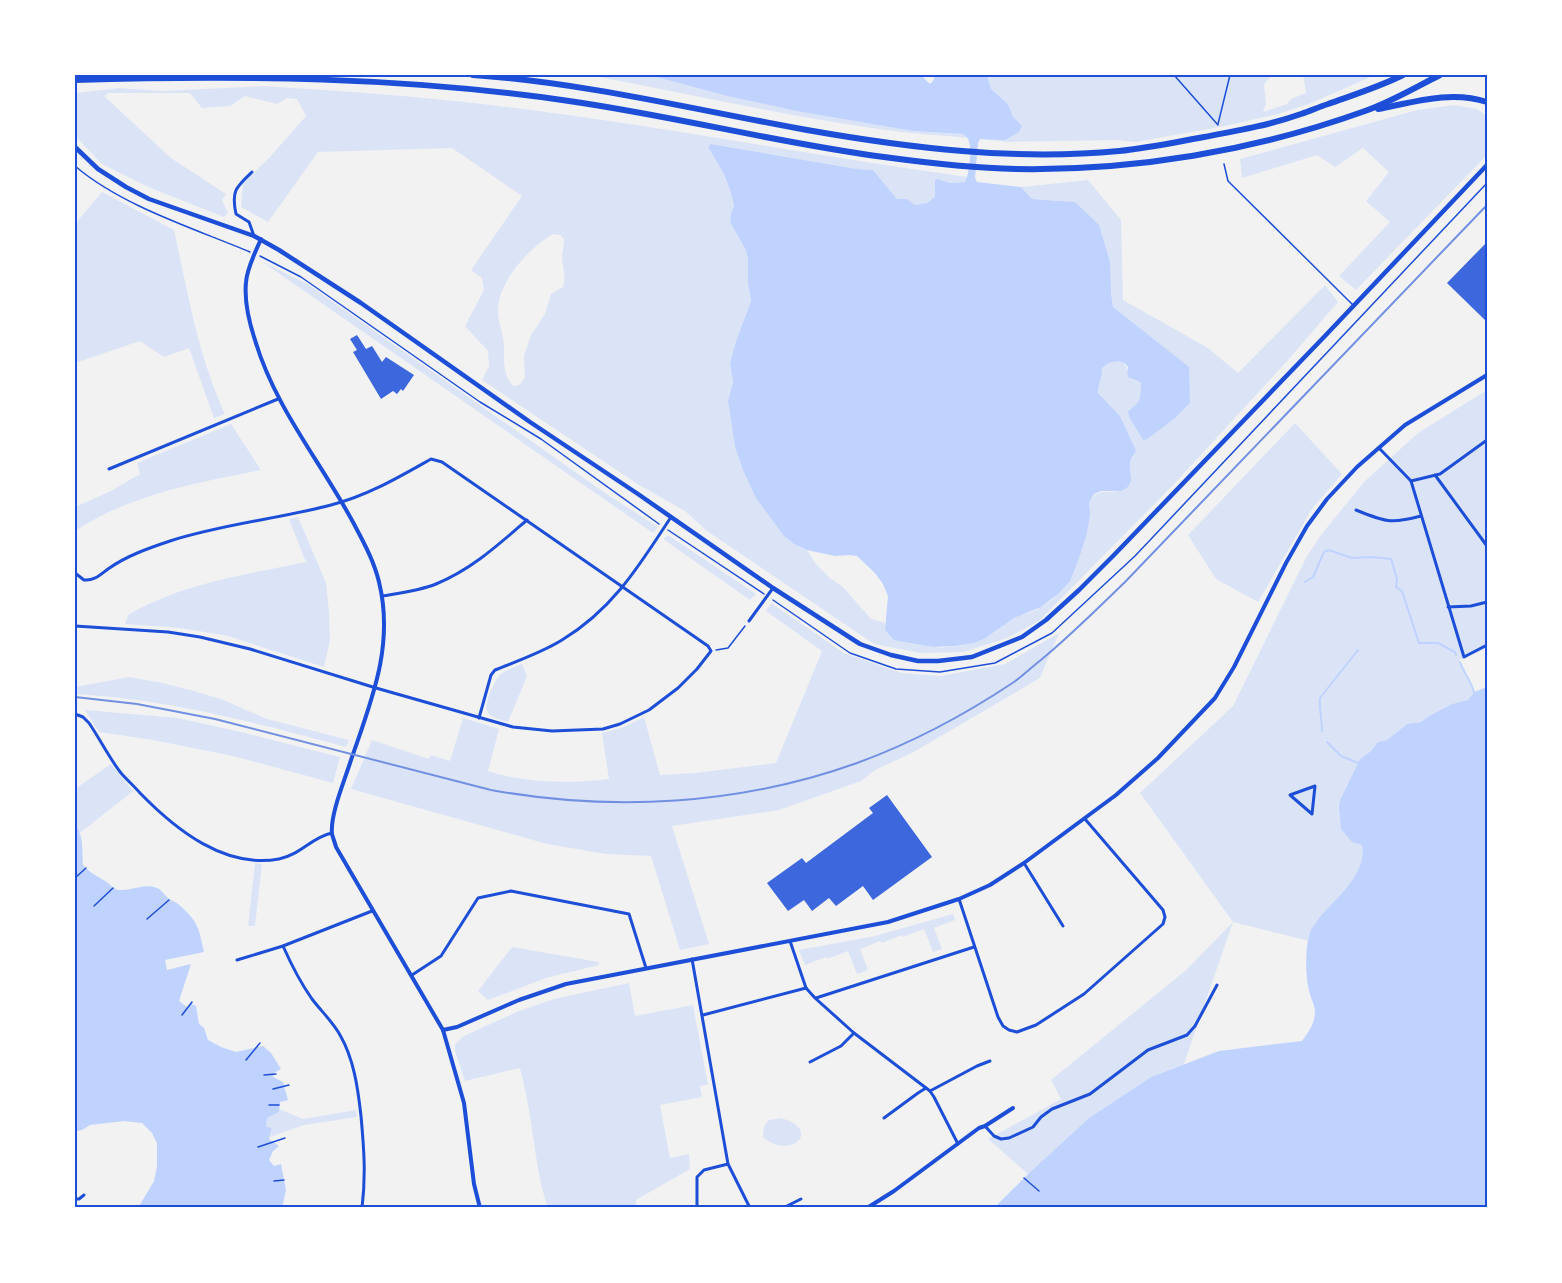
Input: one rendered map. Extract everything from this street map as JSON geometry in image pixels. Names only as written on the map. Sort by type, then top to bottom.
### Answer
[{"type":"highway","points":[[473,75],[573,86],[807,130],[884,142],[1017,154],[1119,151],[1244,130],[1300,115],[1385,84],[1403,75]]},
{"type":"highway","points":[[1369,110],[1440,75]]},
{"type":"highway","points":[[75,80],[293,78],[480,90],[582,103],[882,157],[1018,169],[1071,168],[1167,159],[1246,146],[1369,110],[1450,96],[1475,98],[1487,102]]},
{"type":"main road","points":[[75,147],[98,169],[141,195],[261,239],[361,303],[530,422],[601,468],[773,588],[860,644],[891,655],[918,661],[972,657],[1022,637],[1046,620],[1079,590],[1487,165]]},
{"type":"street","points":[[252,172],[235,191],[233,201],[236,213],[249,222],[254,236]]},
{"type":"street","points":[[261,239],[246,281],[246,303],[259,354],[278,399],[342,501],[369,553],[382,596],[384,644],[376,688],[339,796],[332,833],[336,847],[372,911],[443,1030],[464,1103],[474,1184],[480,1208]]},
{"type":"street","points":[[443,1030],[457,1027],[519,1000],[566,984],[888,922],[959,900],[990,885],[1085,819],[1158,758],[1215,698],[1234,668],[1286,563],[1307,526],[1327,499],[1357,467],[1405,425],[1487,375]]},
{"type":"street","points":[[109,470],[278,399]]},
{"type":"street","points":[[1411,481],[1440,474],[1486,441]]},
{"type":"street","points":[[1379,448],[1411,481],[1464,657],[1487,645]]},
{"type":"street","points":[[75,573],[84,580],[94,579],[110,567],[130,557],[172,541],[333,504],[386,485],[431,459],[442,462],[527,520],[708,646],[711,651],[678,688],[649,710],[620,724],[603,729],[552,731],[513,727],[479,718],[250,649],[200,637],[168,632],[75,626]]},
{"type":"street","points":[[1435,475],[1487,546]]},
{"type":"street","points":[[1356,510],[1377,519],[1392,522],[1422,516]]},
{"type":"street","points":[[479,718],[491,675],[495,670],[561,641],[602,611],[623,587],[671,517]]},
{"type":"street","points":[[382,596],[436,584],[467,568],[483,559],[527,520]]},
{"type":"street","points":[[749,621],[773,588]]},
{"type":"street","points":[[1448,607],[1471,606],[1487,602]]},
{"type":"street","points":[[75,714],[83,717],[89,723],[121,773],[169,820],[193,838],[223,854],[250,860],[280,859],[299,852],[321,835],[332,833]]},
{"type":"street","points":[[1315,786],[1312,814],[1297,801],[1290,795],[1315,786]]},
{"type":"street","points":[[959,900],[1003,1026],[1017,1032],[1036,1025],[1083,994],[1163,924],[1165,917],[1163,910],[1085,819]]},
{"type":"street","points":[[1024,863],[1063,926]]},
{"type":"street","points":[[412,975],[441,956],[478,898],[511,891],[629,914],[646,968]]},
{"type":"street","points":[[237,960],[283,946],[372,911]]},
{"type":"street","points":[[790,941],[806,988],[854,1033],[928,1090],[934,1097],[958,1144]]},
{"type":"street","points":[[283,946],[296,975],[341,1036],[351,1059],[358,1090],[366,1158],[362,1208]]},
{"type":"street","points":[[815,998],[974,947]]},
{"type":"street","points":[[692,959],[728,1164],[750,1208]]},
{"type":"street","points":[[985,1126],[994,1136],[1001,1139],[1034,1127],[1041,1117],[1052,1109],[1090,1094],[1148,1050],[1187,1035],[1217,984]]},
{"type":"street","points":[[703,1015],[806,988]]},
{"type":"street","points":[[810,1062],[841,1046],[854,1033]]},
{"type":"street","points":[[884,1118],[928,1090],[990,1061]]},
{"type":"street","points":[[867,1208],[894,1191],[979,1128],[1013,1107]]},
{"type":"street","points":[[697,1208],[697,1177],[704,1170],[728,1164]]},
{"type":"street","points":[[75,1199],[84,1195]]},
{"type":"street","points":[[783,1208],[801,1199]]},
{"type":"lane","points":[[1174,75],[1218,125],[1230,75]]},
{"type":"lane","points":[[1224,164],[1228,181],[1354,306]]},
{"type":"path","points":[[75,166],[91,180],[144,208],[255,254],[301,277],[480,402],[541,439],[664,528],[850,653],[896,669],[940,672],[995,663],[1052,633],[1135,556],[1487,183]]},
{"type":"path","points":[[711,651],[728,648],[749,621]]},
{"type":"path","points":[[75,878],[86,868]]},
{"type":"path","points":[[94,906],[113,888]]},
{"type":"path","points":[[147,919],[169,900]]},
{"type":"path","points":[[182,1015],[192,1002]]},
{"type":"path","points":[[246,1060],[260,1044]]},
{"type":"path","points":[[264,1075],[276,1074]]},
{"type":"path","points":[[273,1089],[289,1085]]},
{"type":"path","points":[[268,1106],[279,1105]]},
{"type":"path","points":[[258,1147],[285,1138]]},
{"type":"path","points":[[1024,1178],[1039,1191]]},
{"type":"path","points":[[274,1181],[284,1180]]},
{"type":"shaded area","points":[[589,75],[649,75],[727,96],[796,111],[913,131],[963,134],[968,138],[849,124]]},
{"type":"shaded area","points":[[987,75],[1272,75],[1264,84],[1266,104],[1263,112],[1287,104],[1291,99],[1306,93],[1303,75],[1375,75],[1309,104],[1278,114],[1225,126],[1136,142],[1116,140],[1008,142],[980,139],[986,138],[1013,117],[1008,104],[991,89]]},
{"type":"shaded area","points":[[264,86],[463,102],[610,121],[967,177],[965,182],[950,183],[935,180],[934,199],[928,203],[915,205],[907,199],[897,199],[873,170],[712,144],[708,147],[724,174],[730,190],[734,207],[730,222],[746,250],[748,260],[751,301],[730,363],[733,382],[728,401],[735,447],[771,517],[784,536],[807,550],[816,564],[843,587],[871,619],[885,623],[885,630],[933,647],[952,647],[981,640],[1012,619],[1052,600],[1071,577],[1077,564],[1085,534],[1089,503],[1093,497],[1101,492],[1127,488],[1131,473],[1130,461],[1134,456],[1120,416],[1098,393],[1102,368],[1113,362],[1125,363],[1130,379],[1141,383],[1139,399],[1136,405],[1128,411],[1129,417],[1143,440],[1174,419],[1123,316],[1113,307],[1111,293],[1075,202],[1032,199],[1021,187],[1088,180],[1121,220],[1123,300],[1208,348],[1238,373],[1325,285],[1338,302],[1176,482],[1039,621],[1007,638],[964,652],[920,653],[874,644],[707,531],[685,511],[639,485],[482,380],[489,366],[488,351],[465,326],[484,290],[482,278],[471,270],[522,196],[452,148],[318,152],[268,222],[241,207],[243,183],[269,158],[306,116],[297,99],[287,98],[277,104],[245,96],[230,106],[202,108],[190,93],[109,93],[104,96],[171,158],[226,194],[222,200],[228,213],[224,217],[148,187],[102,164],[75,136],[75,93],[120,88],[161,91]],"holes":[[[553,234],[560,235],[564,239],[563,287],[551,294],[545,314],[531,335],[524,356],[525,377],[519,385],[514,386],[510,383],[505,368],[504,342],[498,316],[499,300],[516,266],[544,240]]]},
{"type":"shaded area","points":[[1454,105],[1477,109],[1487,116],[1487,155],[1356,290],[1339,276],[1390,222],[1366,201],[1389,172],[1363,148],[1335,167],[1317,155],[1242,178],[1240,159],[1417,110]]},
{"type":"shaded area","points":[[102,192],[174,230],[201,347],[225,414],[214,418],[189,348],[164,357],[140,341],[75,363],[75,224]]},
{"type":"shaded area","points":[[261,261],[309,285],[605,493],[658,527],[653,533]]},
{"type":"shaded area","points":[[1487,390],[1487,648],[1459,660],[1474,692],[1468,700],[1452,704],[1421,722],[1407,724],[1387,740],[1378,742],[1360,759],[1341,798],[1352,842],[1362,845],[1362,859],[1358,872],[1350,884],[1313,928],[1309,941],[1233,922],[1140,793],[1233,706],[1307,556],[1364,482],[1418,433]]},
{"type":"shaded area","points":[[1295,423],[1342,474],[1312,509],[1258,602],[1216,579],[1188,535]]},
{"type":"shaded area","points":[[231,424],[261,470],[165,491],[96,518],[75,531],[75,507],[111,491],[140,474],[137,463]]},
{"type":"shaded area","points":[[298,517],[326,583],[330,640],[324,667],[228,636],[180,628],[125,624],[128,615],[170,595],[215,581],[306,562],[289,519]]},
{"type":"shaded area","points":[[668,535],[756,594],[750,600],[663,539]]},
{"type":"shaded area","points":[[771,603],[844,653],[902,673],[941,676],[1005,664],[1059,633],[1040,678],[912,753],[875,770],[861,781],[779,810],[672,826],[709,944],[680,950],[651,856],[606,854],[547,844],[351,789],[372,740],[429,759],[431,755],[450,761],[463,718],[499,729],[488,771],[517,778],[564,782],[609,779],[602,733],[624,727],[644,717],[660,775],[776,763],[822,651],[766,611]]},
{"type":"shaded area","points":[[522,664],[527,676],[508,722],[493,717],[486,708],[495,681],[502,673]]},
{"type":"shaded area","points":[[129,677],[190,690],[221,699],[267,719],[349,740],[346,747],[212,713],[144,701],[75,694],[75,687]]},
{"type":"shaded area","points":[[85,710],[178,718],[340,757],[333,783],[233,756],[99,732]]},
{"type":"shaded area","points":[[111,764],[133,791],[80,833],[75,825],[75,789]]},
{"type":"shaded area","points":[[255,863],[262,864],[255,926],[248,926]]},
{"type":"shaded area","points":[[953,914],[955,920],[934,928],[942,949],[933,952],[924,929],[882,943],[880,941],[860,949],[868,970],[857,974],[848,951],[805,965],[799,950],[875,936]]},
{"type":"shaded area","points":[[1233,922],[1184,1064],[1151,1077],[1089,1118],[1028,1174],[988,1139],[1061,1099],[1051,1080],[1185,971]]},
{"type":"shaded area","points":[[512,947],[599,962],[599,965],[546,978],[488,1000],[478,991]]},
{"type":"shaded area","points":[[629,983],[635,1016],[693,1005],[708,1085],[700,1086],[702,1097],[660,1105],[670,1158],[689,1154],[690,1169],[636,1200],[636,1208],[548,1208],[540,1179],[520,1068],[465,1081],[455,1051],[455,1044],[464,1036],[519,1011],[554,999]]},
{"type":"shaded area","points":[[279,1109],[303,1119],[356,1110],[357,1117],[304,1125],[270,1137],[272,1129],[266,1128],[267,1118],[279,1112]]},
{"type":"shaded area","points":[[781,1118],[794,1123],[800,1129],[801,1136],[791,1145],[773,1144],[763,1137],[764,1126],[769,1120]]},
{"type":"water","points":[[649,75],[921,75],[930,84],[935,75],[987,75],[991,89],[1008,104],[1013,117],[1022,126],[1019,132],[1005,140],[980,139],[975,178],[977,182],[1021,187],[1032,199],[1075,202],[1099,225],[1110,262],[1113,307],[1189,367],[1190,403],[1174,419],[1143,440],[1129,417],[1128,411],[1136,405],[1139,399],[1141,383],[1129,377],[1125,363],[1113,362],[1102,368],[1098,393],[1120,416],[1136,451],[1130,461],[1131,481],[1127,488],[1121,491],[1101,491],[1094,494],[1089,503],[1087,533],[1070,581],[1041,607],[1014,618],[986,638],[974,643],[933,647],[894,640],[885,630],[888,596],[875,573],[857,556],[835,556],[807,550],[784,536],[756,498],[735,447],[728,401],[733,382],[730,363],[751,301],[748,260],[746,250],[730,222],[734,206],[730,190],[724,174],[708,147],[711,144],[873,170],[897,199],[907,199],[915,205],[927,203],[935,197],[935,180],[950,183],[965,182],[970,156],[970,145],[967,138],[963,134],[913,131],[796,111],[727,96]]},
{"type":"water","points":[[1487,687],[1487,1208],[994,1208],[1089,1118],[1151,1077],[1219,1051],[1302,1041],[1315,1016],[1307,976],[1309,936],[1319,918],[1349,885],[1360,866],[1362,845],[1352,842],[1341,829],[1339,806],[1360,759],[1378,742],[1387,740],[1407,724],[1421,722],[1452,704],[1468,700],[1474,692]]},
{"type":"water","points":[[75,825],[81,839],[83,865],[88,870],[118,890],[148,886],[157,888],[194,920],[204,952],[165,960],[167,970],[191,964],[179,1001],[188,1008],[190,1003],[196,1006],[199,1024],[204,1028],[208,1040],[236,1052],[263,1046],[271,1053],[281,1069],[274,1073],[273,1077],[283,1082],[288,1100],[280,1102],[279,1112],[267,1118],[266,1127],[272,1128],[269,1139],[279,1146],[273,1151],[269,1160],[274,1166],[281,1164],[286,1190],[282,1208],[138,1208],[154,1181],[157,1166],[157,1143],[152,1133],[142,1123],[124,1121],[90,1125],[75,1131]]},
{"type":"building","points":[[1487,242],[1487,322],[1447,283]]},
{"type":"building","points":[[357,335],[366,349],[372,346],[382,362],[386,357],[414,375],[403,391],[401,389],[397,394],[393,391],[381,399],[353,352],[357,350],[350,339]]},
{"type":"building","points":[[887,795],[932,857],[873,900],[863,886],[836,906],[829,898],[812,911],[804,900],[788,911],[767,883],[802,858],[806,863],[873,813],[869,808]]},
{"type":"waterway","points":[[1305,582],[1313,577],[1324,552],[1329,550],[1352,558],[1391,559],[1397,579],[1396,587],[1402,591],[1419,643],[1438,643],[1455,652],[1456,655]]},
{"type":"waterway","points":[[1322,731],[1320,698],[1358,650]]},
{"type":"waterway","points":[[1460,662],[1474,692]]},
{"type":"waterway","points":[[1327,742],[1341,756],[1358,763]]},
{"type":"railway","points":[[75,697],[137,704],[215,719],[491,790],[583,801],[630,802],[722,796],[768,788],[857,763],[918,737],[977,705],[1018,679],[1063,640],[1125,582],[1487,205]]}]
